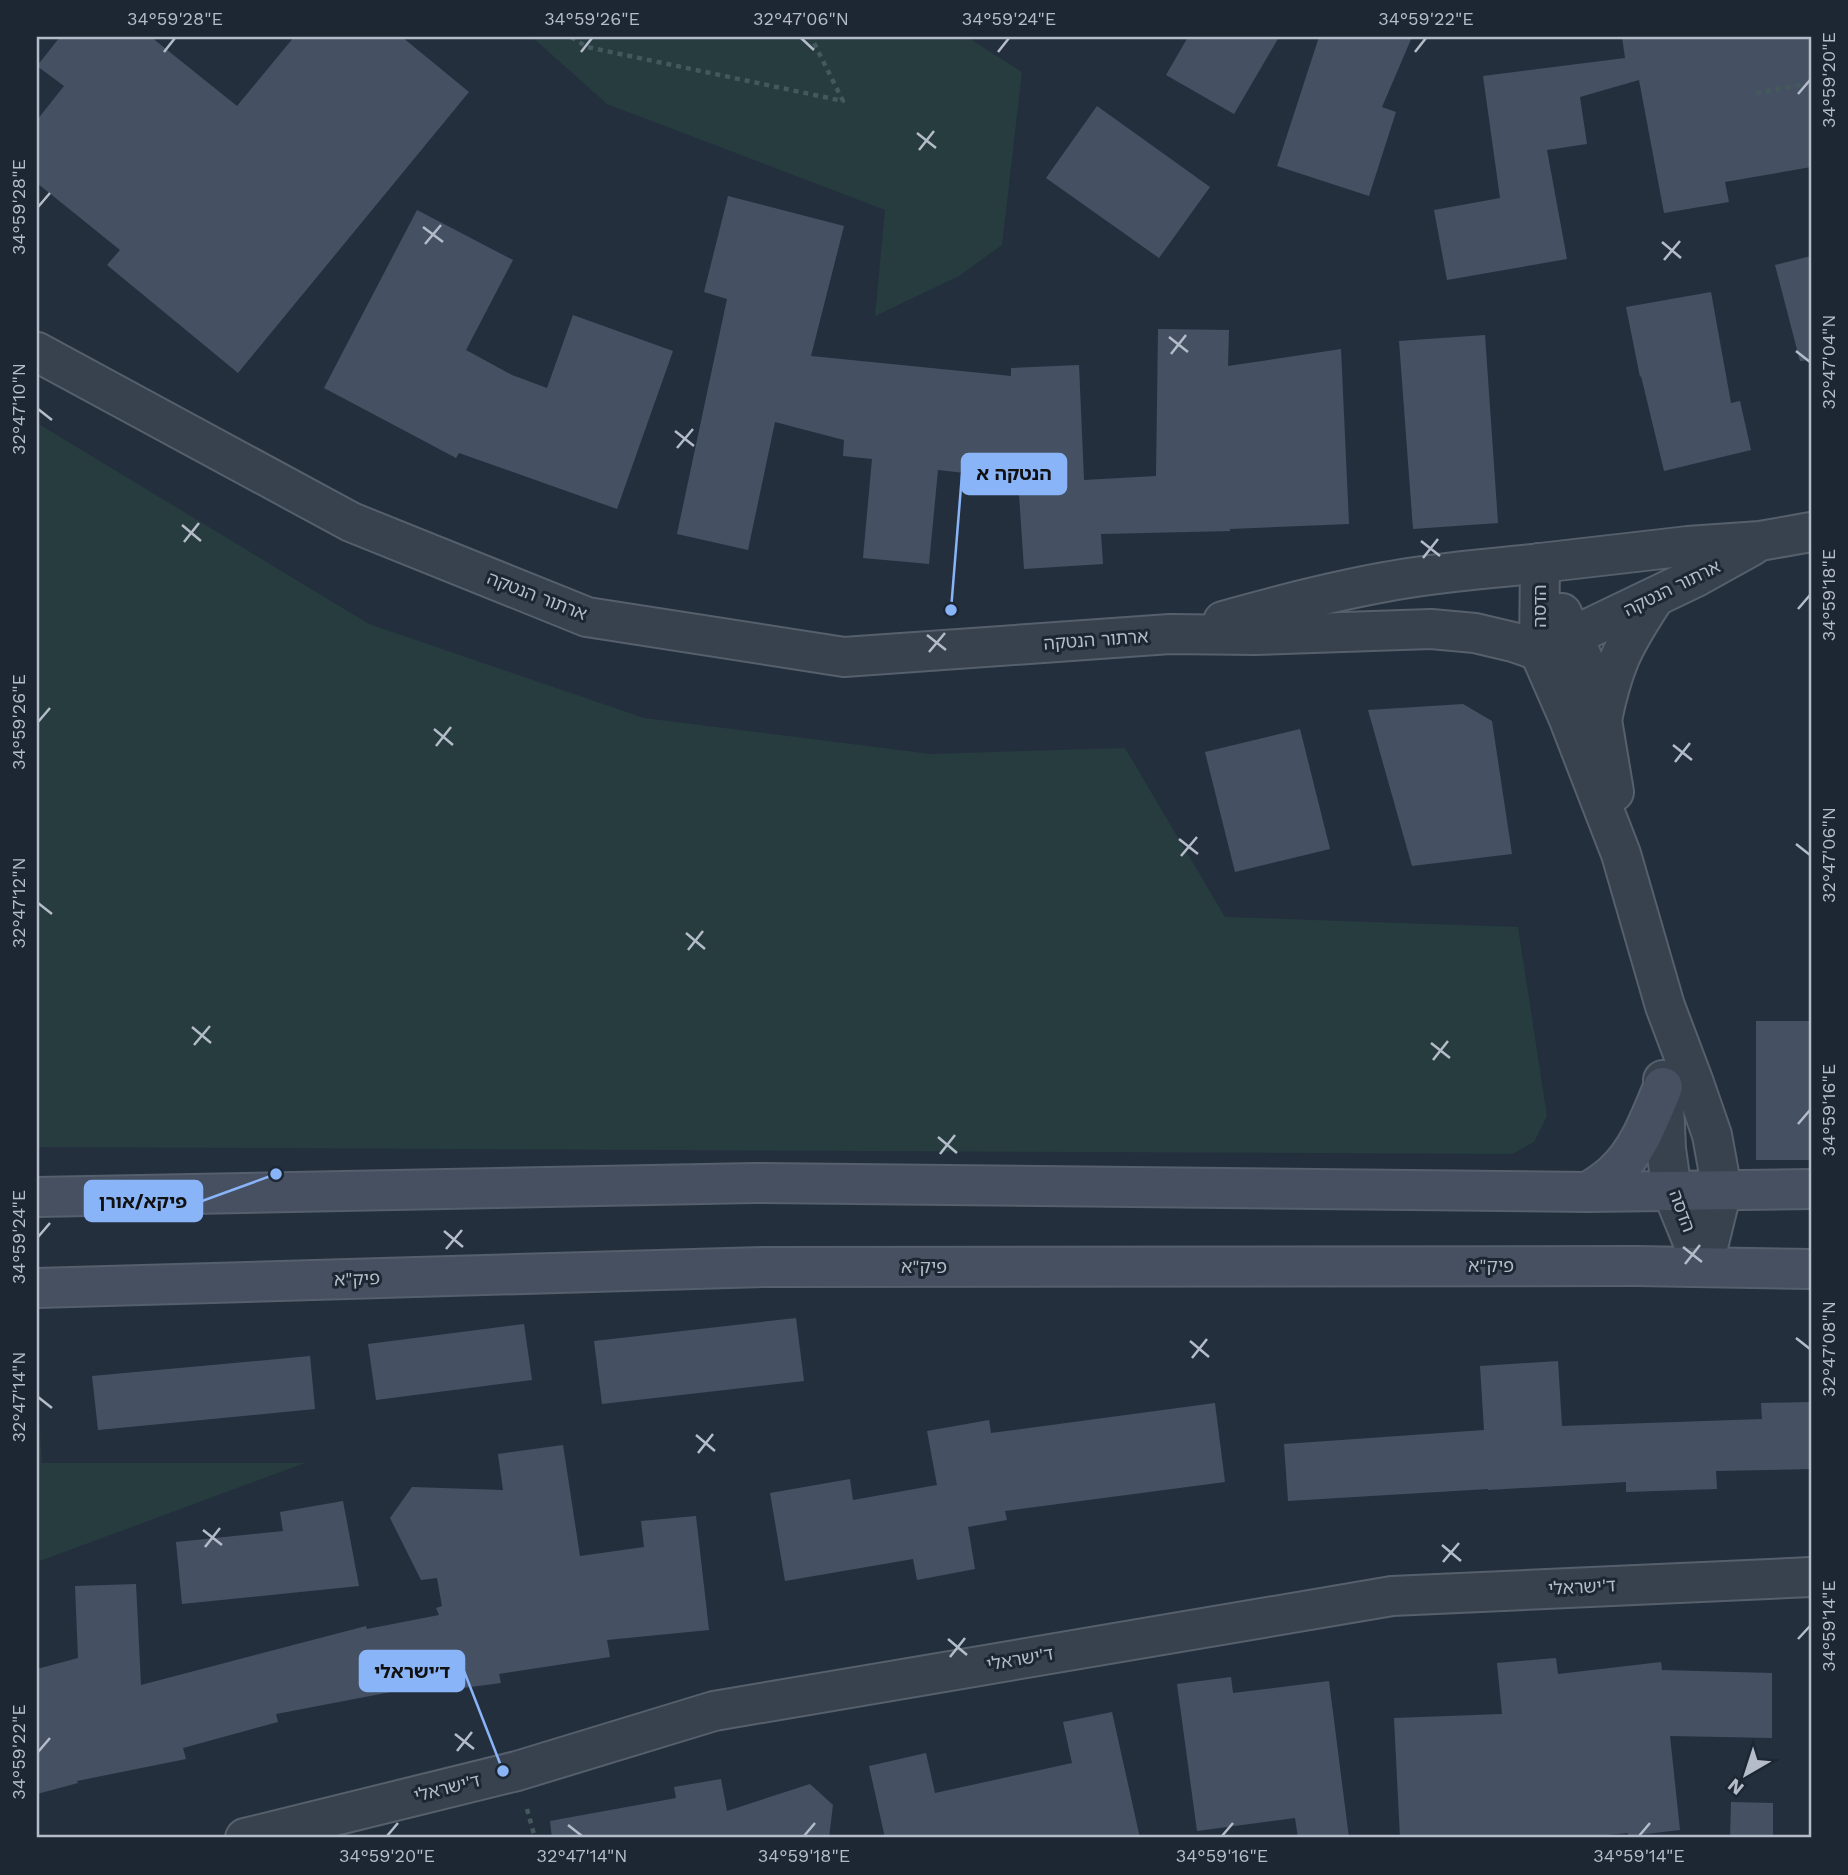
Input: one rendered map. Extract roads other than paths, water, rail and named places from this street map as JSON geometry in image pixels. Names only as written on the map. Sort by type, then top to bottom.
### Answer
[{"type":"main road","points":[[1588,1192],[1612,1175],[1627,1159],[1647,1126],[1663,1087]]},
{"type":"main road","points":[[37,1197],[755,1183],[1588,1192],[1811,1189]]},
{"type":"main road","name":"פיק\"א","points":[[37,1288],[763,1267],[1636,1266],[1811,1269]]},
{"type":"street","name":"ארתור הנטקה","points":[[37,352],[351,522],[587,617],[844,657],[1170,634],[1255,635],[1431,629],[1475,633],[1513,642],[1556,643],[1722,564],[1760,541]]},
{"type":"street","name":"ארתור הנטקה","points":[[1170,634],[1385,581],[1665,548],[1760,541],[1811,532]]},
{"type":"street","name":"הדסה","points":[[1540,563],[1568,717],[1621,854],[1665,1006],[1712,1135],[1722,1190],[1703,1267]]},
{"type":"street","points":[[1602,720],[1608,689],[1619,659],[1655,597]]},
{"type":"street","name":"הדסה","points":[[1556,643],[1588,670],[1602,720],[1614,785],[1621,854]]},
{"type":"street","name":"הדסה","points":[[1665,1006],[1663,1087],[1666,1149],[1672,1191],[1703,1267]]},
{"type":"street","name":"ד'ישראלי","points":[[245,1838],[517,1771],[714,1711],[1379,1598],[1811,1577]]},
{"type":"place","name":"הנטקה א","points":[[951,610]]},
{"type":"place","name":"פיקא/אורן","points":[[276,1174]]},
{"type":"place","name":"ד׳ישראלי","points":[[503,1771]]}]
